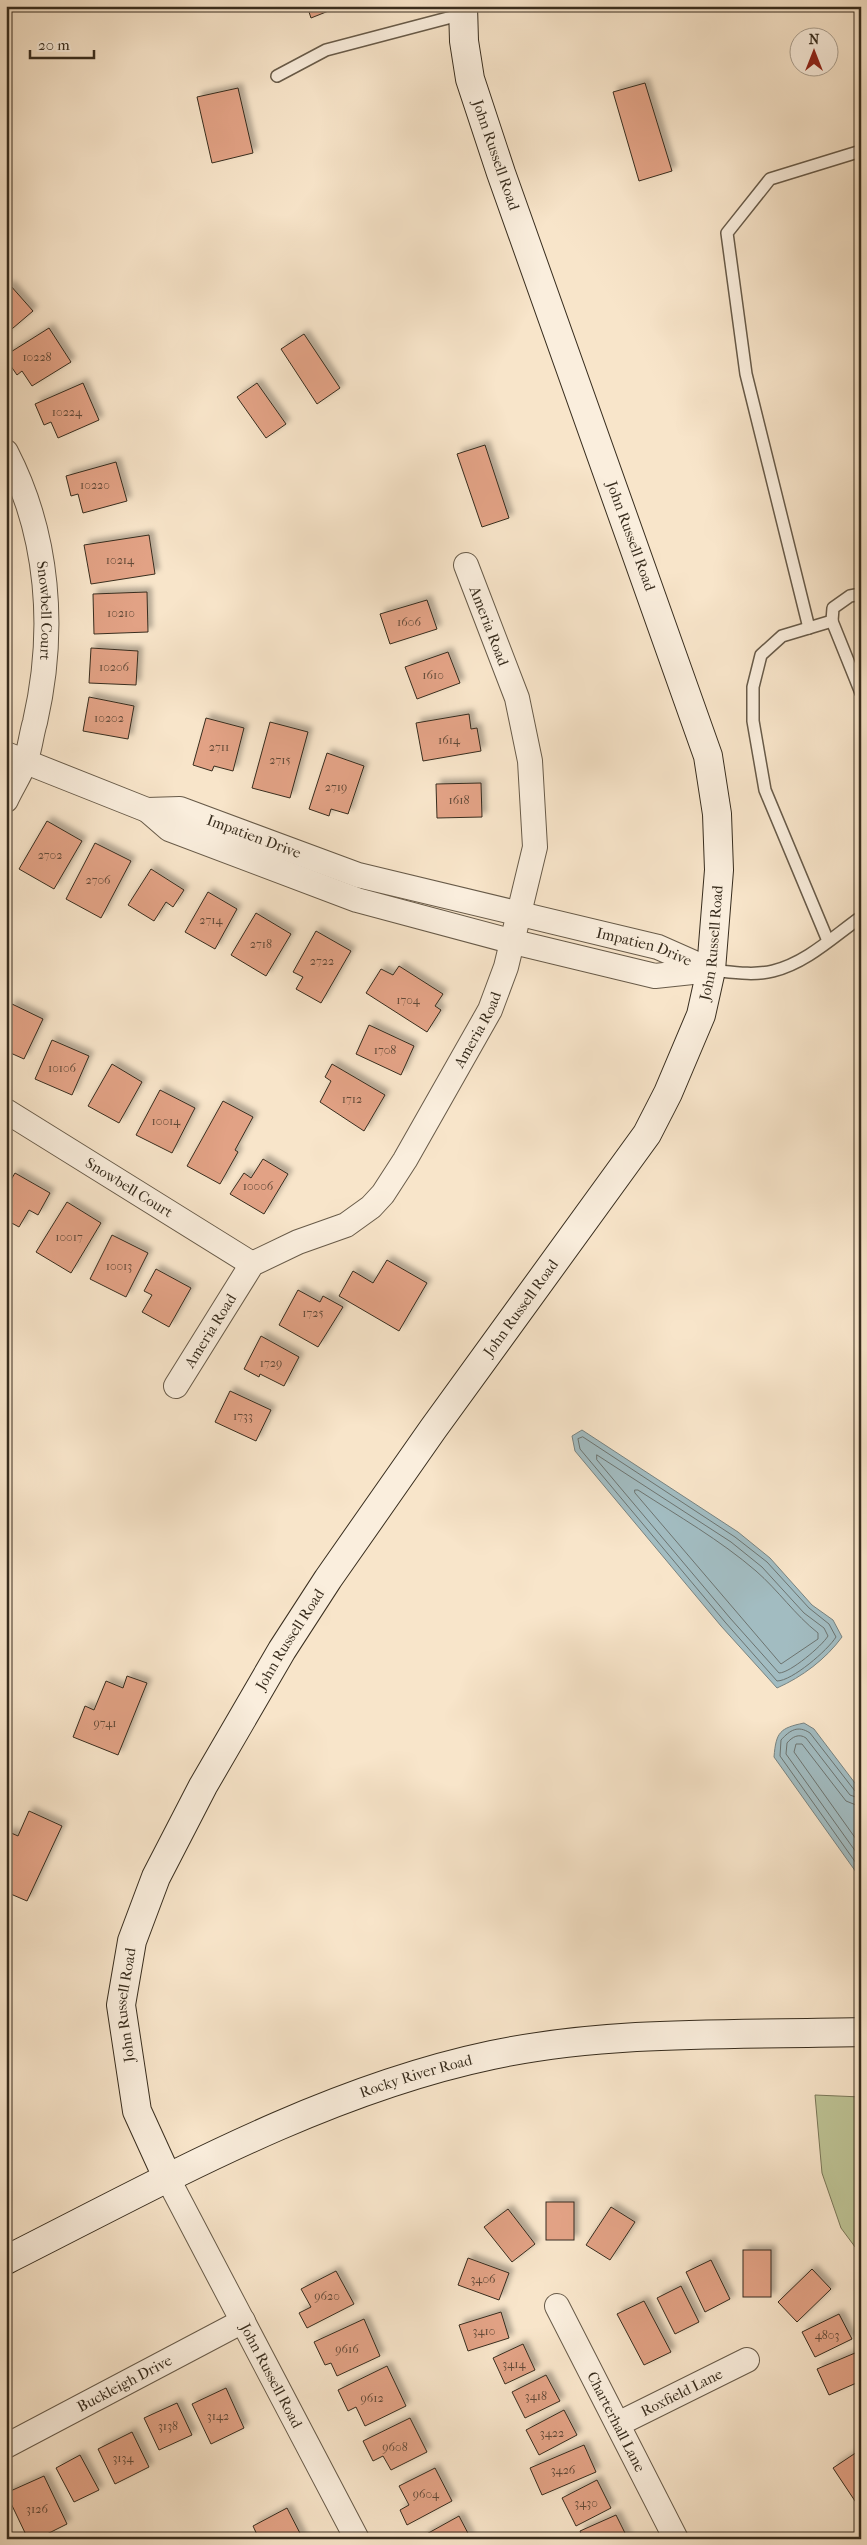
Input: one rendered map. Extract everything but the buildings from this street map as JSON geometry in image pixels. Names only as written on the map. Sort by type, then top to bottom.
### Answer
[{"type":"street","name":"John Russell Road","points":[[357,2539],[168,2179],[137,2111],[121,2006],[132,1941],[156,1877],[203,1786],[282,1650],[328,1579],[647,1134],[668,1093],[701,1015],[711,970],[719,860],[717,814],[708,756],[501,172],[470,79],[464,40],[463,10]]},
{"type":"street","name":"Snowbell Court","points":[[6,452],[30,508],[44,571],[48,628],[42,691],[16,758],[6,800]]},
{"type":"street","name":"Ameria Road","points":[[176,1386],[252,1264],[298,1242],[346,1225],[371,1207],[382,1194],[490,1010],[514,942],[534,847],[530,761],[517,698],[466,565]]},
{"type":"street","name":"Impatien Drive","points":[[16,758],[147,810],[169,829],[357,900],[514,942],[655,976],[711,970]]},
{"type":"street","name":"Impatien Drive","points":[[147,810],[180,809],[358,875],[658,947],[711,970]]},
{"type":"street","name":"Snowbell Court","points":[[6,1111],[252,1264]]},
{"type":"street","name":"Rocky River Road","points":[[6,2260],[295,2118],[412,2076],[492,2055],[553,2044],[615,2039],[861,2032]]},
{"type":"street","name":"Charterhall Lane","points":[[557,2306],[676,2539]]},
{"type":"street","name":"Buckleigh Drive","points":[[6,2446],[243,2322]]},
{"type":"street","name":"Roxfield Lane","points":[[618,2424],[747,2360]]},
{"type":"lane","points":[[277,76],[326,50],[463,10]]},
{"type":"lane","points":[[809,628],[746,374],[727,233],[770,178],[861,151]]},
{"type":"lane","points":[[861,594],[850,596],[833,608],[832,621],[861,692]]},
{"type":"lane","points":[[828,941],[765,790],[753,721],[753,687],[762,655],[782,636],[832,621]]},
{"type":"lane","points":[[711,970],[743,973],[772,971],[803,960],[861,917]]},
{"type":"green space","points":[[815,2095],[861,2097],[861,2255],[841,2228],[822,2173]]},
{"type":"water","points":[[582,1430],[738,1532],[770,1558],[812,1605],[833,1620],[842,1637],[836,1645],[813,1667],[777,1688],[721,1626],[575,1451],[572,1436]]},
{"type":"water","points":[[804,1723],[814,1729],[861,1791],[861,1879],[774,1757],[776,1742],[781,1732],[789,1727]]}]
